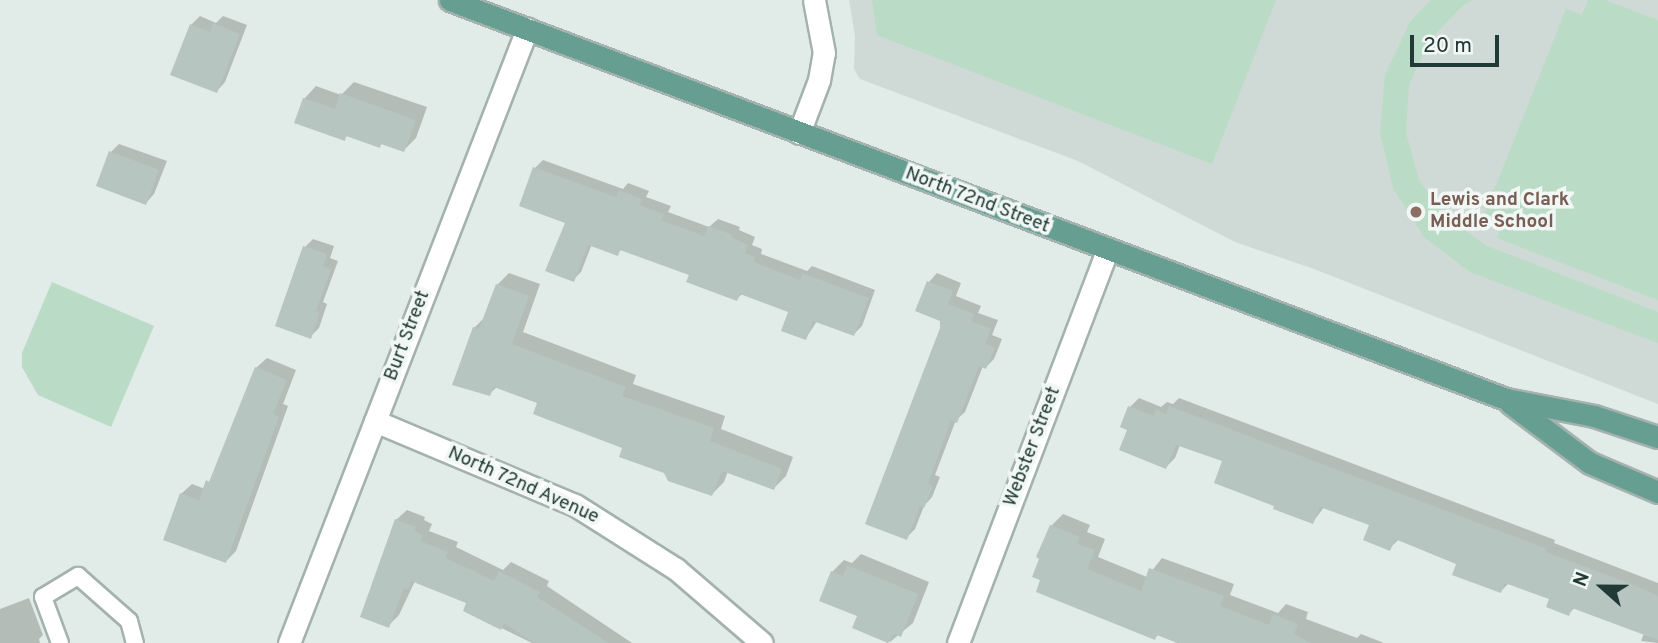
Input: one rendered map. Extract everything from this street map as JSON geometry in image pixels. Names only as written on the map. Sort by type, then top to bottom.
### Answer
[{"type":"main road","name":"North 72nd Street","points":[[450,0],[1506,399],[1594,416],[1658,437]]},
{"type":"main road","name":"North 72nd Street","points":[[1506,399],[1590,463],[1658,492]]},
{"type":"street","points":[[799,133],[819,80],[824,53],[814,0]]},
{"type":"street","name":"Burt Street","points":[[289,643],[527,29]]},
{"type":"street","name":"Webster Street","points":[[958,643],[1107,250]]},
{"type":"street","name":"North 72nd Avenue","points":[[376,421],[586,512],[676,569],[762,643]]},
{"type":"lane","points":[[60,643],[43,597],[78,576],[129,621],[135,643]]},
{"type":"shaded area","name":"Lewis and Clark Middle School","points":[[849,0],[1658,0],[1658,404],[1314,269],[1235,242],[1078,161],[860,79],[854,69],[855,36]]},
{"type":"green space","points":[[872,0],[1276,0],[1212,164],[877,35]]},
{"type":"green space","points":[[1431,0],[1473,0],[1462,6],[1429,41],[1409,85],[1406,133],[1419,180],[1448,219],[1487,246],[1658,312],[1658,343],[1470,272],[1424,237],[1393,188],[1380,132],[1385,75],[1410,22]]},
{"type":"green space","points":[[1588,0],[1605,0],[1658,20],[1658,300],[1497,238],[1503,221],[1485,213],[1566,9],[1582,15]]},
{"type":"green space","points":[[52,282],[154,326],[111,427],[38,395],[22,367],[22,353]]},
{"type":"building","points":[[213,23],[240,34],[217,93],[170,75],[190,24],[210,32]]},
{"type":"building","points":[[340,93],[416,120],[404,152],[381,144],[380,148],[346,136],[345,141],[294,123],[303,98],[335,109]]},
{"type":"building","points":[[109,151],[159,170],[146,205],[96,186]]},
{"type":"building","points":[[533,167],[616,197],[619,190],[642,199],[639,205],[664,214],[661,220],[704,236],[708,226],[733,235],[732,238],[748,245],[745,253],[755,257],[754,262],[800,280],[802,273],[869,298],[854,336],[813,321],[806,340],[781,331],[788,312],[740,294],[737,301],[686,282],[689,275],[620,250],[618,256],[588,245],[574,282],[545,271],[565,223],[519,206]]},
{"type":"building","points":[[303,246],[327,254],[323,266],[331,269],[316,311],[320,312],[311,339],[275,326]]},
{"type":"building","points":[[927,281],[953,291],[948,304],[974,314],[971,321],[991,329],[985,344],[995,348],[986,369],[979,366],[957,423],[951,420],[928,484],[933,486],[924,508],[920,506],[907,540],[865,524],[940,328],[940,321],[915,311]]},
{"type":"building","points":[[496,284],[529,296],[512,344],[626,387],[622,396],[714,428],[710,441],[782,469],[774,490],[722,471],[712,496],[668,481],[664,473],[619,457],[622,448],[533,414],[537,403],[494,387],[490,396],[452,385],[473,327],[479,329]]},
{"type":"building","points":[[255,367],[287,380],[273,414],[279,417],[226,563],[163,540],[180,493],[199,500],[206,480],[209,482]]},
{"type":"building","points":[[1128,406],[1154,416],[1156,410],[1166,414],[1169,406],[1547,549],[1546,552],[1634,585],[1658,596],[1658,640],[1572,608],[1569,616],[1546,607],[1549,599],[1505,583],[1501,593],[1452,575],[1456,564],[1395,539],[1390,551],[1363,540],[1369,525],[1320,507],[1313,524],[1273,509],[1274,506],[1214,483],[1222,461],[1176,445],[1166,469],[1119,450],[1127,430],[1120,427]]},
{"type":"building","points":[[395,519],[416,527],[414,531],[423,535],[420,541],[448,552],[446,558],[494,581],[499,571],[540,592],[537,597],[609,643],[534,643],[504,623],[501,630],[463,611],[466,603],[411,581],[408,590],[404,588],[389,628],[360,617]]},
{"type":"building","points":[[1050,525],[1080,537],[1077,544],[1095,550],[1087,569],[1141,591],[1149,568],[1224,596],[1220,606],[1269,625],[1273,614],[1298,624],[1294,634],[1311,643],[1177,643],[1157,635],[1155,640],[1036,592],[1040,580],[1032,577],[1039,559],[1036,557]]},
{"type":"building","points":[[847,565],[918,594],[901,637],[894,634],[888,643],[852,628],[857,616],[819,601],[831,571],[843,576]]},
{"type":"place","name":"Lewis and Clark Middle School","points":[[1416,212]]}]
